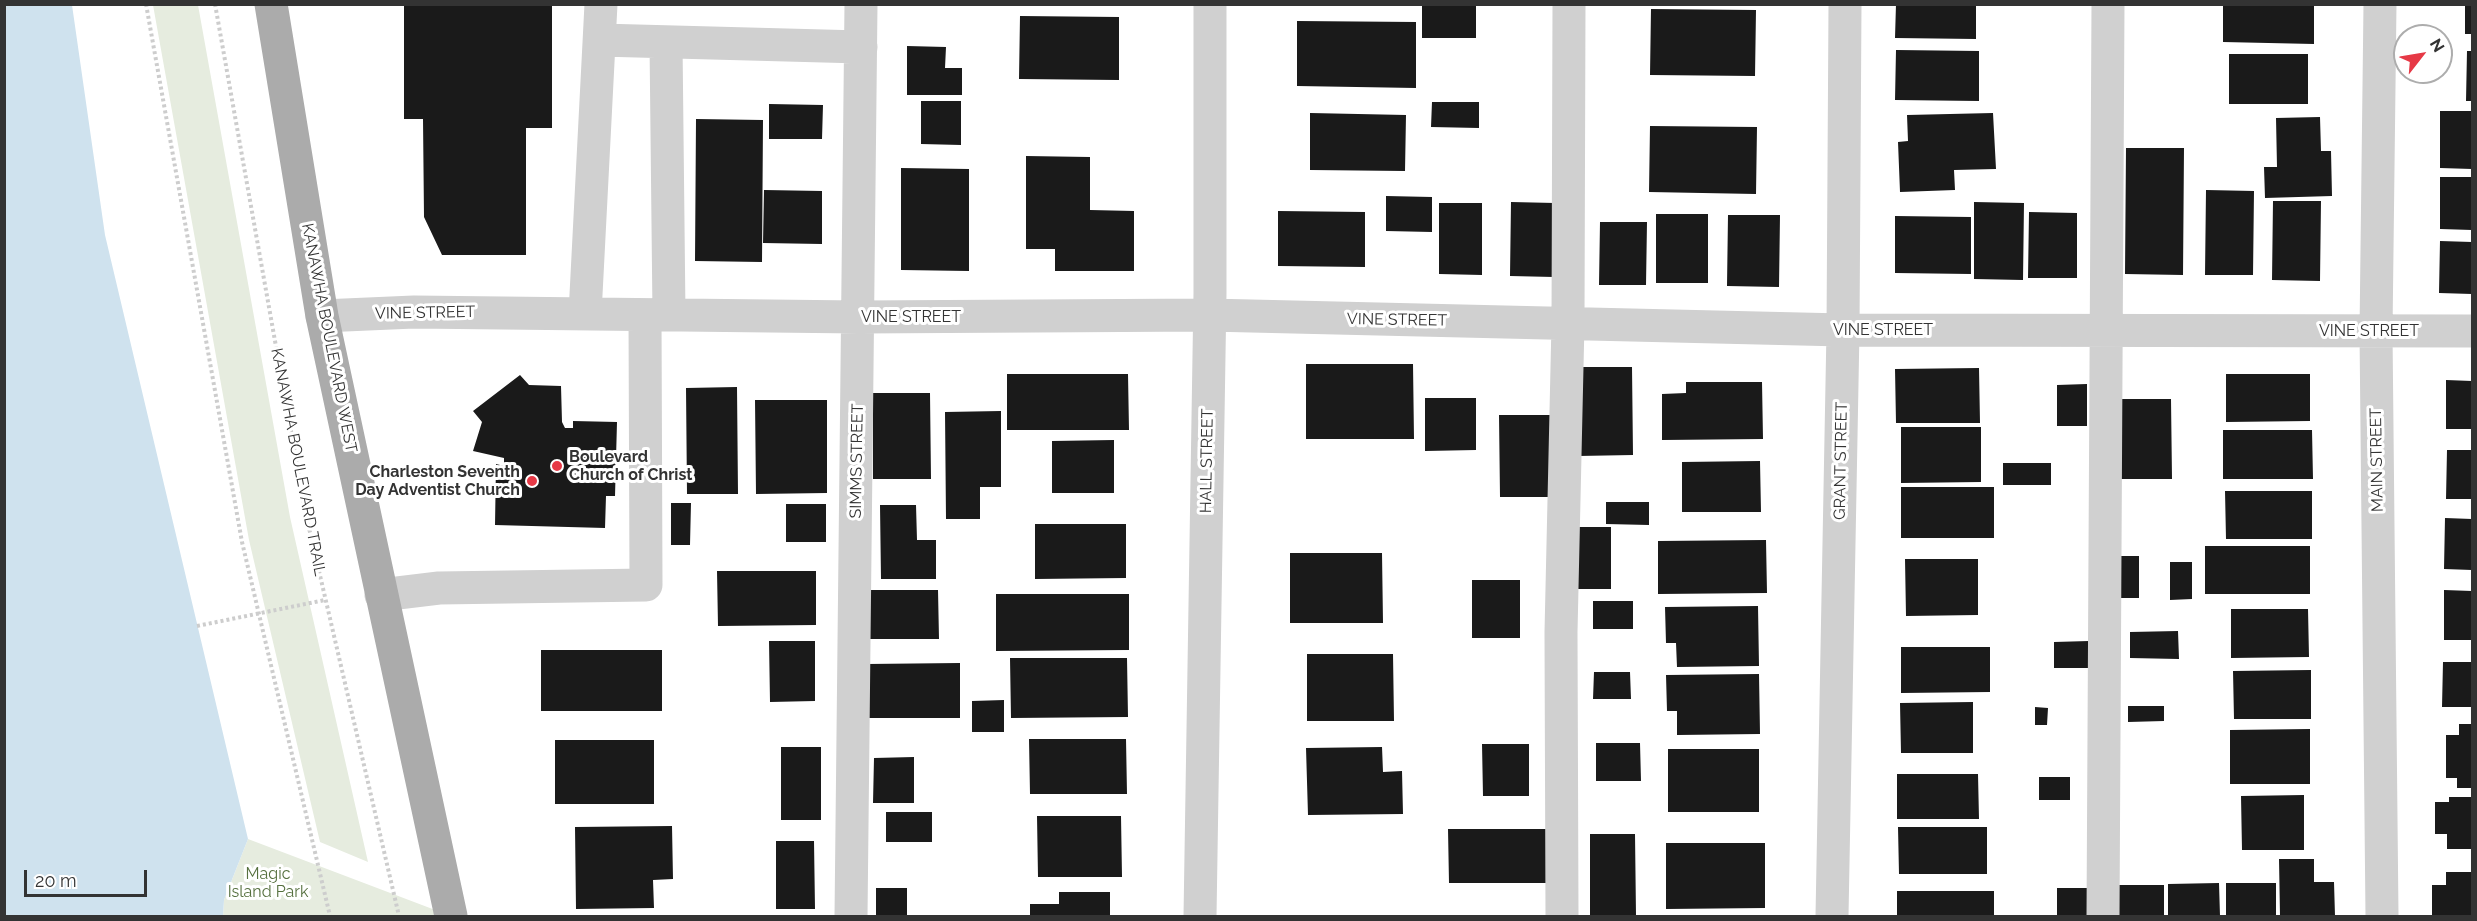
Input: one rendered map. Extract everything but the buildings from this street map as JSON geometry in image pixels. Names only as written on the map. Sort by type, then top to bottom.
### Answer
[{"type":"main road","name":"KANAWHA BOULEVARD WEST","points":[[272,4],[322,316],[451,916]]},
{"type":"street","points":[[585,314],[601,4]]},
{"type":"street","name":"SIMMS STREET","points":[[851,916],[861,4]]},
{"type":"street","name":"HALL STREET","points":[[1200,916],[1209,315],[1210,4]]},
{"type":"street","points":[[1562,916],[1561,632],[1568,324],[1569,4]]},
{"type":"street","name":"GRANT STREET","points":[[1832,916],[1843,330],[1845,4]]},
{"type":"street","points":[[2103,916],[2108,4]]},
{"type":"street","name":"MAIN STREET","points":[[2380,4],[2376,332],[2382,916]]},
{"type":"street","points":[[600,40],[861,47]]},
{"type":"street","points":[[381,595],[439,588],[646,585],[666,42]]},
{"type":"street","name":"VINE STREET","points":[[322,316],[414,312],[858,317],[1209,315],[1843,330],[2472,332]]},
{"type":"path","points":[[146,4],[242,542],[330,916]]},
{"type":"path","name":"KANAWHA BOULEVARD TRAIL","points":[[215,4],[306,515],[399,916]]},
{"type":"path","points":[[197,626],[325,600]]},
{"type":"green space","points":[[153,5],[198,5],[290,517],[368,862],[320,842],[249,540]]},
{"type":"green space","name":"Magic Island Park","points":[[248,839],[451,916],[223,916],[224,900]]},
{"type":"water","points":[[5,4],[72,5],[105,235],[248,839],[224,900],[223,916],[5,916]]},
{"type":"place","name":"Boulevard Church of Christ","points":[[557,466]]},
{"type":"place","name":"Charleston Seventh Day Adventist Church","points":[[532,481]]}]
